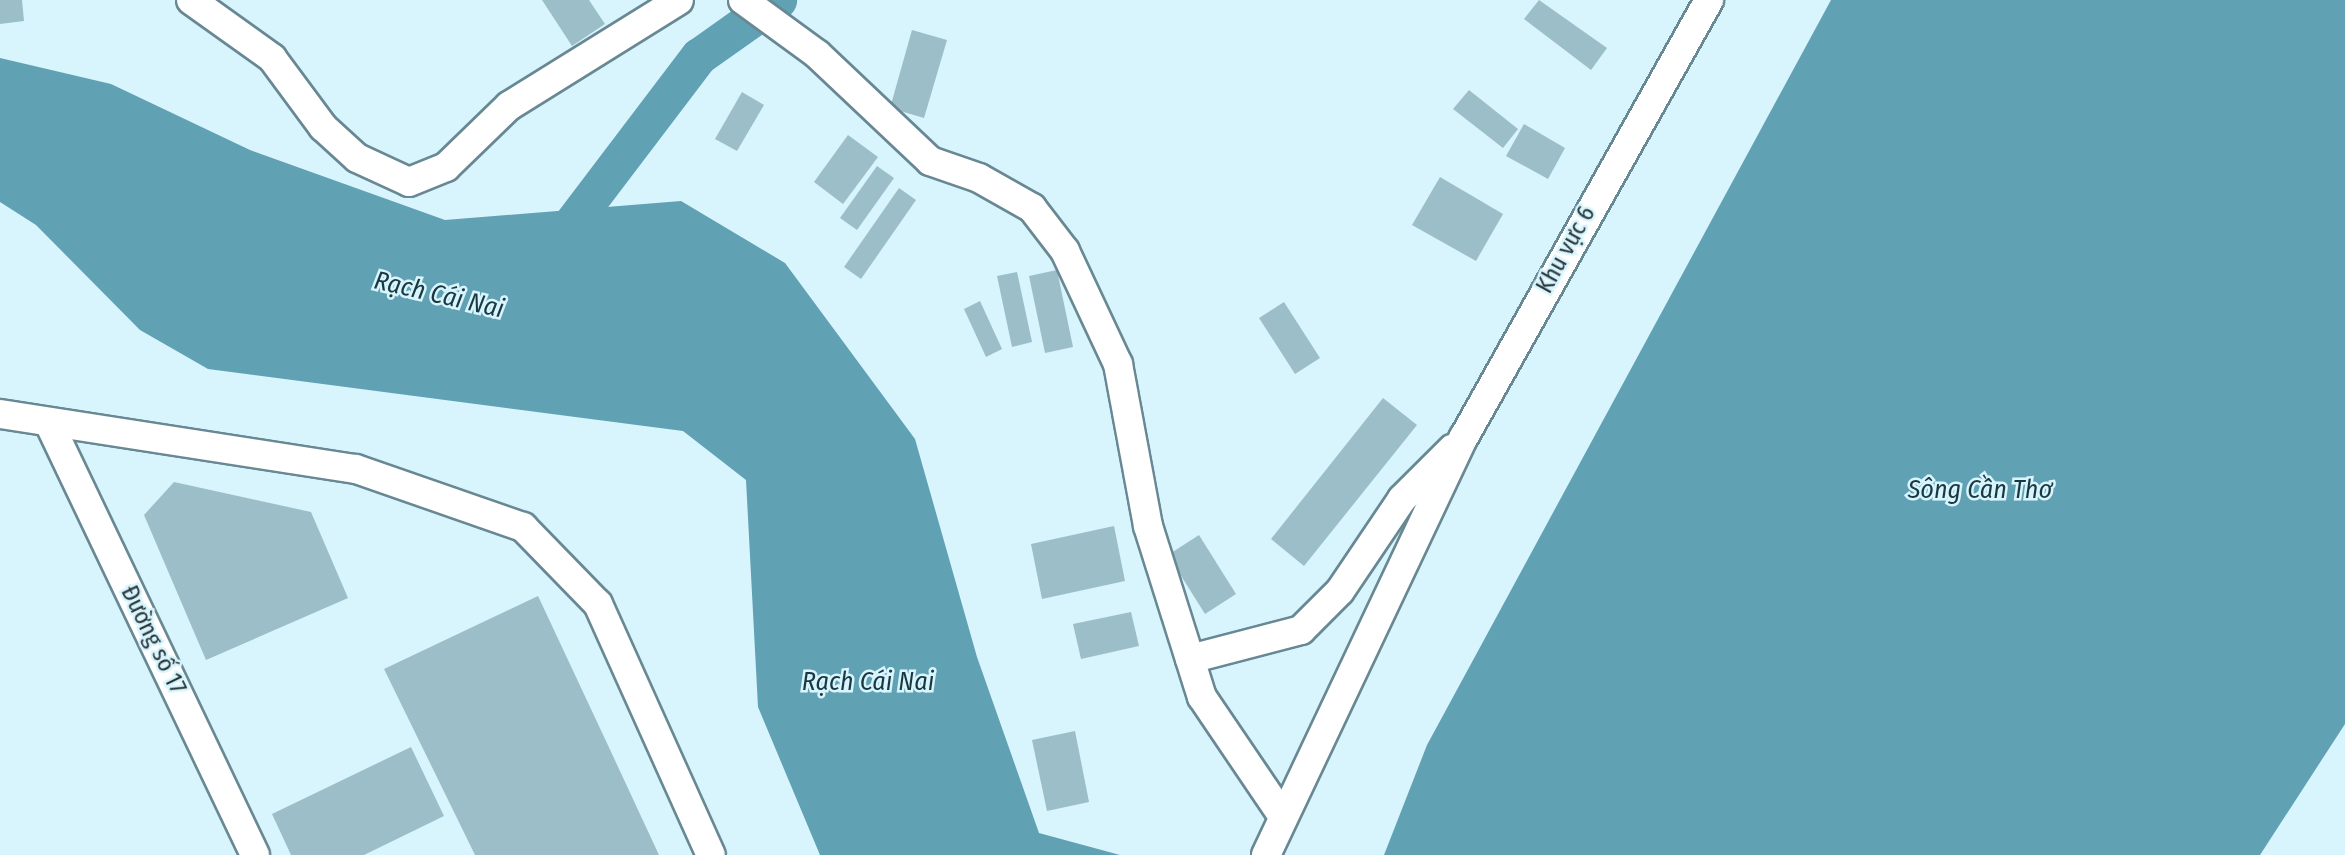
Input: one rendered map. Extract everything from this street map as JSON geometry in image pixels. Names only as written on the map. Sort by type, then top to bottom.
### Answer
[{"type":"street","points":[[191,0],[272,58],[323,127],[357,158],[409,182],[446,167],[509,106],[679,0]]},
{"type":"street","points":[[743,0],[817,54],[930,160],[979,178],[1032,208],[1065,251],[1118,364],[1148,526],[1202,698],[1282,815]]},
{"type":"street","name":"Khu vực 6","points":[[1266,855],[1282,815],[1434,506],[1464,438],[1709,0]]},
{"type":"street","points":[[0,414],[50,425],[356,469],[523,527],[598,604],[711,855]]},
{"type":"street","name":"Đường số 17","points":[[50,425],[255,855]]},
{"type":"street","points":[[1190,659],[1301,630],[1340,591],[1402,499],[1464,438]]},
{"type":"water","name":"Sông Cần Thơ","points":[[1831,0],[2345,0],[2345,724],[2260,855],[1384,855],[1427,745]]},
{"type":"water","name":"Rạch Cái Nai","points":[[0,58],[111,84],[250,150],[445,220],[681,201],[785,263],[915,439],[977,657],[1039,833],[1120,855],[820,855],[758,707],[746,480],[683,431],[208,369],[140,330],[36,225],[0,202]]},
{"type":"building","points":[[0,0],[22,0],[24,21],[0,24]]},
{"type":"building","points":[[542,0],[589,0],[605,24],[572,46]]},
{"type":"building","points":[[1539,0],[1607,48],[1591,70],[1524,19]]},
{"type":"building","points":[[912,30],[947,40],[924,118],[890,108]]},
{"type":"building","points":[[1469,90],[1518,129],[1503,148],[1453,109]]},
{"type":"building","points":[[742,92],[764,105],[737,151],[715,139]]},
{"type":"building","points":[[1524,124],[1565,148],[1548,179],[1506,156]]},
{"type":"building","points":[[848,135],[878,157],[843,204],[814,182]]},
{"type":"building","points":[[877,166],[894,178],[857,230],[840,218]]},
{"type":"building","points":[[1440,177],[1503,214],[1476,261],[1412,225]]},
{"type":"building","points":[[899,188],[916,200],[861,279],[844,267]]},
{"type":"building","points":[[1057,270],[1073,347],[1045,353],[1029,276]]},
{"type":"building","points":[[1017,272],[1032,342],[1012,347],[997,276]]},
{"type":"building","points":[[980,301],[1002,349],[986,357],[964,309]]},
{"type":"building","points":[[1284,302],[1320,358],[1295,374],[1259,318]]},
{"type":"building","points":[[1383,398],[1417,425],[1304,566],[1271,539]]},
{"type":"building","points":[[174,482],[311,512],[348,598],[206,660],[144,515]]},
{"type":"building","points":[[1114,526],[1125,581],[1042,599],[1031,544]]},
{"type":"building","points":[[1199,535],[1236,594],[1205,614],[1168,555]]},
{"type":"building","points":[[538,596],[659,855],[475,855],[384,669]]},
{"type":"building","points":[[1131,612],[1139,646],[1081,659],[1073,624]]},
{"type":"building","points":[[1075,731],[1089,802],[1047,811],[1032,740]]},
{"type":"building","points":[[411,747],[444,816],[364,855],[291,855],[272,814]]},
{"type":"waterway","points":[[553,248],[699,56],[778,0]]}]
